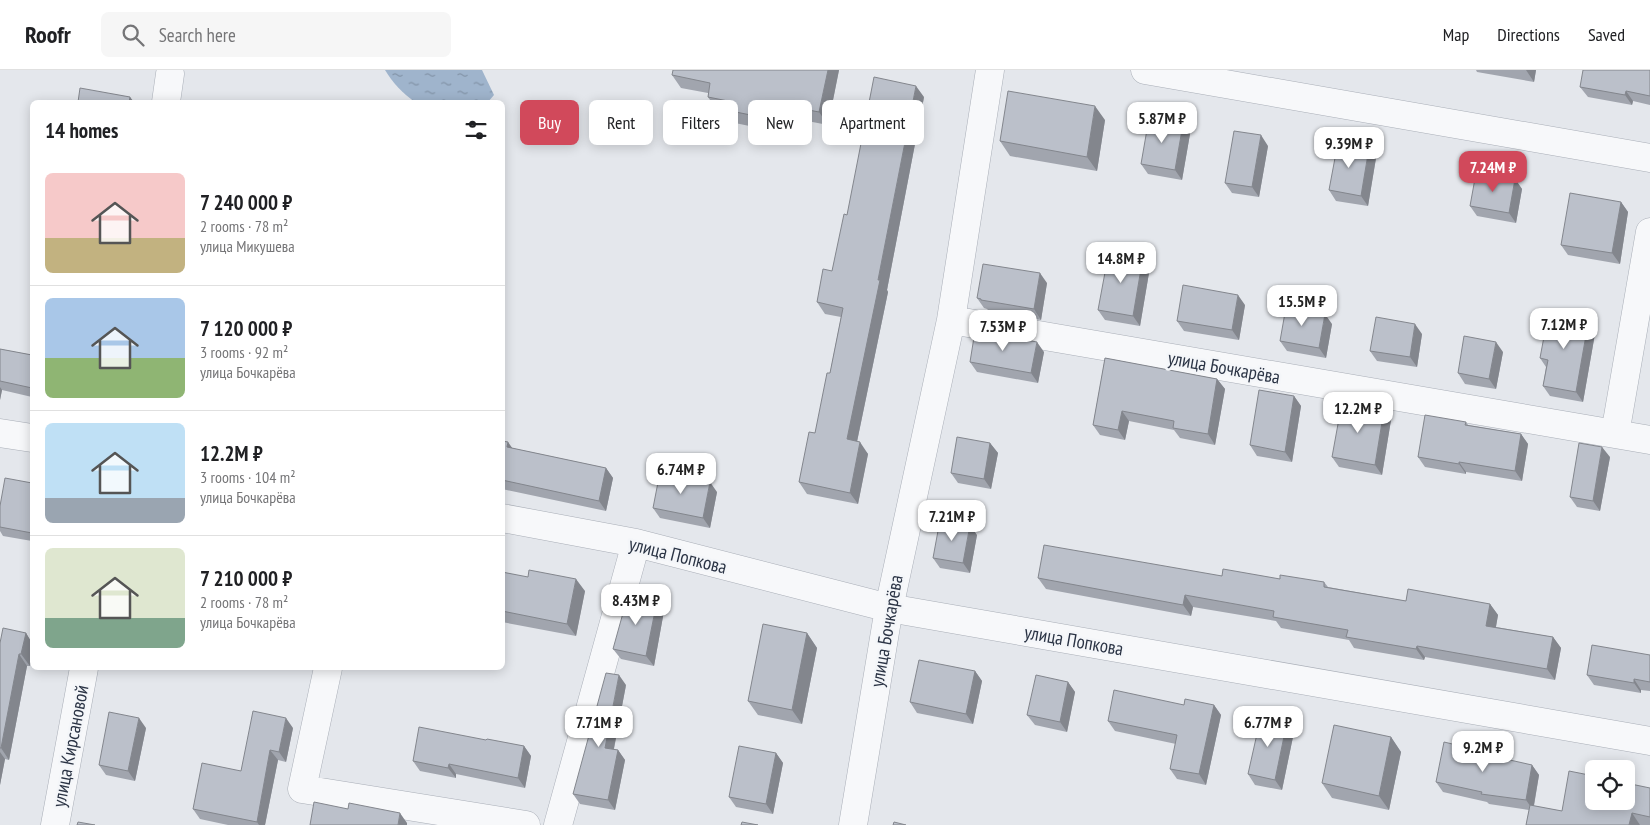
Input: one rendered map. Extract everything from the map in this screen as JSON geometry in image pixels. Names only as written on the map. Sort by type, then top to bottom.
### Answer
[{"type":"street","name":"улица Бочкарёва","points":[[853,825],[889,608],[951,320],[990,70]]},
{"type":"street","points":[[1144,70],[1650,158]]},
{"type":"street","points":[[166,100],[170,74]]},
{"type":"street","points":[[1615,434],[1650,232]]},
{"type":"street","name":"улица Бочкарёва","points":[[951,320],[1650,440]]},
{"type":"street","points":[[0,433],[30,438]]},
{"type":"street","name":"улица Попкова","points":[[505,519],[636,544],[889,608],[1650,740]]},
{"type":"street","points":[[558,825],[636,544]]},
{"type":"street","name":"улица Кирсановой","points":[[55,825],[84,670]]},
{"type":"street","points":[[328,670],[302,789],[526,825]]},
{"type":"water","points":[[385,70],[482,70],[494,95],[490,100],[412,100],[398,88]]},
{"type":"building","points":[[673,70],[828,70],[819,112],[812,111],[812,100],[748,100],[748,114],[738,112],[738,100],[708,97],[710,83],[672,75]]},
{"type":"building","points":[[1583,70],[1650,70],[1650,96],[1626,91],[1625,95],[1580,87]]},
{"type":"building","points":[[874,77],[916,86],[913,100],[870,100]]},
{"type":"building","points":[[80,88],[130,97],[129,100],[78,100]]},
{"type":"building","points":[[1008,91],[1095,106],[1087,157],[1000,141]]},
{"type":"building","points":[[1149,118],[1183,124],[1175,170],[1141,164]]},
{"type":"building","points":[[1234,131],[1261,135],[1252,187],[1225,183]]},
{"type":"building","points":[[1338,142],[1369,148],[1361,196],[1329,190]]},
{"type":"building","points":[[861,145],[904,145],[878,280],[880,280],[847,439],[860,442],[850,493],[799,482],[809,432],[815,433],[827,373],[830,373],[843,308],[817,302],[823,269],[832,271],[844,214],[847,215]]},
{"type":"building","points":[[1476,173],[1515,179],[1509,213],[1470,206]]},
{"type":"building","points":[[1570,193],[1621,202],[1612,253],[1561,245]]},
{"type":"building","points":[[1109,251],[1143,257],[1133,316],[1098,310]]},
{"type":"building","points":[[983,264],[1040,273],[1034,309],[977,298]]},
{"type":"building","points":[[1183,285],[1238,295],[1232,330],[1177,321]]},
{"type":"building","points":[[1286,307],[1325,314],[1319,348],[1280,341]]},
{"type":"building","points":[[1549,310],[1589,318],[1576,392],[1543,386],[1548,360],[1540,358]]},
{"type":"building","points":[[1376,317],[1415,324],[1410,357],[1370,351]]},
{"type":"building","points":[[975,331],[1037,342],[1031,373],[970,362]]},
{"type":"building","points":[[1464,336],[1496,342],[1489,379],[1458,373]]},
{"type":"building","points":[[0,349],[30,355],[30,388],[0,381]]},
{"type":"building","points":[[1105,358],[1217,379],[1208,434],[1173,428],[1174,421],[1122,411],[1118,430],[1093,425]]},
{"type":"building","points":[[1259,390],[1294,396],[1285,452],[1250,445]]},
{"type":"building","points":[[1342,402],[1384,410],[1375,465],[1332,457]]},
{"type":"building","points":[[1425,415],[1466,422],[1465,425],[1521,434],[1515,471],[1418,457]]},
{"type":"building","points":[[957,437],[990,443],[984,479],[951,473]]},
{"type":"building","points":[[505,442],[508,442],[507,447],[606,468],[599,501],[505,481]]},
{"type":"building","points":[[1579,443],[1602,447],[1593,501],[1570,497]]},
{"type":"building","points":[[660,472],[710,482],[703,518],[653,508]]},
{"type":"building","points":[[5,478],[30,483],[30,533],[0,527],[0,506]]},
{"type":"building","points":[[940,520],[970,525],[963,563],[933,558]]},
{"type":"building","points":[[1044,545],[1222,576],[1223,569],[1280,579],[1280,575],[1324,582],[1324,587],[1406,601],[1408,589],[1490,604],[1486,626],[1553,637],[1547,669],[1417,646],[1416,649],[1346,637],[1348,630],[1273,617],[1274,611],[1185,595],[1183,605],[1038,578]]},
{"type":"building","points":[[529,570],[576,579],[567,624],[505,612],[505,573],[528,577]]},
{"type":"building","points":[[628,595],[657,601],[646,656],[613,649]]},
{"type":"building","points":[[763,624],[807,633],[792,710],[748,701]]},
{"type":"building","points":[[3,628],[26,633],[21,654],[19,654],[0,748],[0,643]]},
{"type":"building","points":[[1592,645],[1650,655],[1650,682],[1634,679],[1634,683],[1587,675]]},
{"type":"building","points":[[919,660],[975,671],[966,714],[910,702]]},
{"type":"building","points":[[606,673],[619,675],[605,748],[618,750],[608,800],[573,794]]},
{"type":"building","points":[[1036,675],[1068,682],[1060,722],[1027,715]]},
{"type":"building","points":[[1114,690],[1184,705],[1185,699],[1214,705],[1199,774],[1170,769],[1177,735],[1108,721]]},
{"type":"building","points":[[253,711],[286,718],[279,752],[270,750],[257,822],[193,809],[202,763],[241,771]]},
{"type":"building","points":[[109,712],[139,718],[128,771],[99,765]]},
{"type":"building","points":[[1261,716],[1287,722],[1275,780],[1248,774]]},
{"type":"building","points":[[1334,725],[1391,737],[1379,796],[1322,783]]},
{"type":"building","points":[[419,727],[524,746],[518,778],[449,764],[448,768],[413,761]]},
{"type":"building","points":[[1444,742],[1469,748],[1468,753],[1532,765],[1526,800],[1481,794],[1482,792],[1436,782]]},
{"type":"building","points":[[739,746],[776,753],[766,804],[729,797]]},
{"type":"building","points":[[1569,771],[1585,774],[1585,810],[1635,810],[1635,785],[1650,788],[1650,817],[1632,813],[1629,825],[1526,825],[1530,805],[1562,811]]},
{"type":"building","points":[[314,802],[348,809],[349,803],[400,813],[398,825],[310,825]]},
{"type":"building","points":[[78,822],[95,825],[77,825]]},
{"type":"building","points":[[742,822],[758,825],[741,825]]},
{"type":"building","points":[[894,822],[906,825],[893,825]]}]
